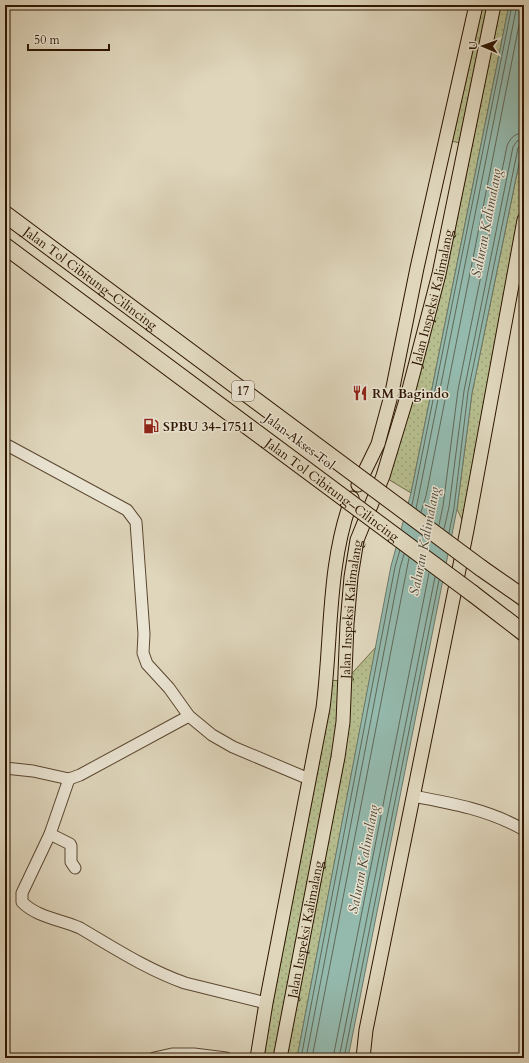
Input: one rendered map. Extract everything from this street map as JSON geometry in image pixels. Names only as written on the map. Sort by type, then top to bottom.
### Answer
[{"type":"highway","name":"Jalan Tol Cibitung–Cilincing","points":[[5,214],[481,568],[524,598]]},
{"type":"highway","name":"Jalan Tol Cibitung–Cilincing","points":[[5,246],[478,597],[524,633]]},
{"type":"highway","points":[[478,597],[524,644]]},
{"type":"main road","name":"Jalan Inspeksi Kalimalang","points":[[358,485],[375,450],[385,423],[416,268],[476,5]]},
{"type":"main road","name":"Jalan Inspeksi Kalimalang","points":[[280,1058],[338,757],[343,722],[347,624],[353,558],[357,540],[368,510],[375,498],[391,453],[407,397],[438,274],[494,5]]},
{"type":"main road","points":[[446,140],[465,144]]},
{"type":"main road","points":[[363,1058],[366,1030],[413,796],[452,573],[524,220]]},
{"type":"main road","name":"Jalan Akses Tol","points":[[5,221],[456,557]]},
{"type":"main road","name":"Jalan Akses Tol","points":[[5,239],[452,573]]},
{"type":"main road","name":"Jalan Inspeksi Kalimalang","points":[[257,1058],[266,1003],[323,708],[327,680],[335,567],[343,524],[352,498]]},
{"type":"main road","points":[[327,680],[345,681]]},
{"type":"street","points":[[5,444],[127,510],[136,522],[144,634],[143,653],[147,664],[169,688],[189,716],[212,735],[233,747],[309,779]]},
{"type":"street","points":[[5,768],[33,771],[69,779],[80,775],[189,716]]},
{"type":"street","points":[[69,779],[50,834],[22,893],[21,900],[25,905],[38,914],[49,919],[80,928],[157,972],[173,979],[266,1003]]},
{"type":"street","points":[[413,796],[460,805],[477,810],[524,830]]},
{"type":"street","points":[[50,834],[70,844],[70,859],[75,868]]},
{"type":"street","points":[[154,1058],[172,1054],[194,1054],[226,1058]]},
{"type":"green space","points":[[476,5],[509,5],[411,493],[383,476],[465,144],[446,140]]},
{"type":"green space","points":[[524,139],[524,220],[467,530],[457,509],[472,393]]},
{"type":"green space","points":[[376,647],[297,1058],[257,1058],[327,680],[345,681]]},
{"type":"water","name":"Saluran Kalimalang","points":[[509,5],[524,5],[524,139],[472,393],[457,509],[348,1058],[297,1058],[391,566],[411,493]]},
{"type":"place","name":"RM Bagindo","points":[[360,393]]},
{"type":"place","name":"SPBU 34-17511","points":[[151,426]]}]
